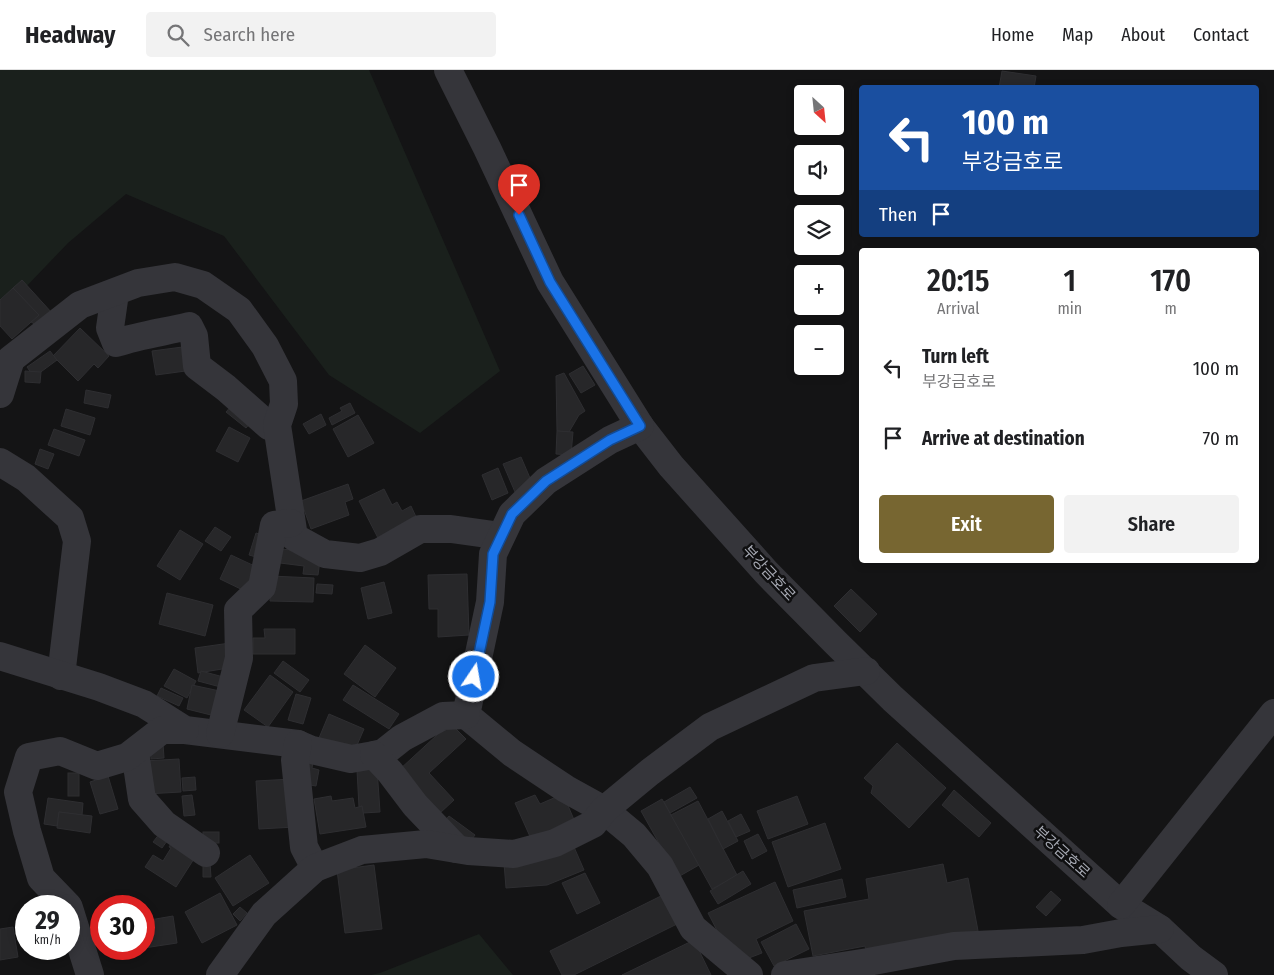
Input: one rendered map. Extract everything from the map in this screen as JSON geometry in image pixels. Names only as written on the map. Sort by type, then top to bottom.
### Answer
[{"type":"street","name":"부강금호로","points":[[448,70],[492,157],[550,282],[640,426],[671,466],[766,572],[894,699],[1121,905],[1160,929],[1191,958],[1214,975]]},
{"type":"street","points":[[0,394],[11,359],[80,306],[138,283],[175,277],[204,285],[239,310],[265,346],[283,381],[284,404],[277,425],[294,537],[325,554],[360,558],[380,552],[420,529],[451,529],[501,536]]},
{"type":"street","points":[[115,293],[110,328],[116,343],[140,335],[189,326],[194,336],[197,366],[226,388],[269,426],[277,425]]},
{"type":"street","points":[[466,715],[490,602],[493,554],[512,514],[546,481],[610,440],[640,426]]},
{"type":"street","points":[[0,462],[26,478],[70,518],[77,541],[61,676]]},
{"type":"street","points":[[220,734],[239,658],[238,610],[262,587],[274,525],[291,523]]},
{"type":"street","points":[[0,656],[99,687],[144,704],[185,730]]},
{"type":"street","points":[[220,975],[264,914],[315,868],[362,850],[426,844],[514,854],[555,843],[593,824],[604,810],[650,772],[710,727],[814,678],[866,671]]},
{"type":"street","points":[[1121,905],[1274,713]]},
{"type":"street","points":[[57,895],[41,878],[18,792],[28,757],[60,751],[96,766],[127,757],[162,730],[185,730],[298,744],[312,750],[351,759],[383,753],[402,738],[443,716],[466,715],[512,753],[566,789],[604,810],[634,835],[660,866],[693,928],[750,975]]},
{"type":"street","points":[[298,744],[295,760],[304,847],[315,868]]},
{"type":"street","points":[[135,752],[142,799],[164,824],[206,853]]},
{"type":"street","points":[[374,755],[390,772],[415,805],[457,849]]},
{"type":"street","points":[[785,975],[954,946],[1083,940],[1121,933],[1160,929]]},
{"type":"street","points":[[80,944],[90,975]]},
{"type":"shaded area","points":[[0,70],[369,70],[500,371],[420,433],[329,375],[224,236],[126,194],[68,243],[0,314]]},
{"type":"shaded area","points":[[479,934],[513,975],[371,975],[380,973]]},
{"type":"building","points":[[1002,71],[1036,76],[1034,85],[1000,85]]},
{"type":"building","points":[[22,280],[52,313],[38,326],[31,322],[39,315],[13,288]]},
{"type":"building","points":[[13,288],[39,315],[12,339],[0,326],[0,300]]},
{"type":"building","points":[[80,328],[109,356],[98,368],[94,364],[78,381],[53,356]]},
{"type":"building","points":[[190,346],[193,370],[156,375],[152,351]]},
{"type":"building","points":[[50,351],[57,360],[34,377],[27,367]]},
{"type":"building","points":[[583,366],[595,385],[581,393],[569,374]]},
{"type":"building","points":[[25,371],[41,372],[40,383],[25,382]]},
{"type":"building","points":[[564,373],[585,411],[579,415],[569,432],[557,431],[556,376]]},
{"type":"building","points":[[86,390],[111,395],[108,408],[84,403]]},
{"type":"building","points":[[350,403],[355,413],[332,425],[329,418],[342,411],[340,408]]},
{"type":"building","points":[[233,404],[253,420],[246,428],[226,412]]},
{"type":"building","points":[[66,409],[95,418],[90,435],[61,426]]},
{"type":"building","points":[[321,414],[326,425],[309,434],[303,424]]},
{"type":"building","points":[[358,415],[374,443],[348,457],[333,429]]},
{"type":"building","points":[[229,427],[250,438],[238,462],[216,451]]},
{"type":"building","points":[[54,429],[85,440],[79,456],[48,445]]},
{"type":"building","points":[[557,431],[573,432],[571,455],[556,454]]},
{"type":"building","points":[[40,449],[54,454],[48,469],[35,464]]},
{"type":"building","points":[[521,457],[533,485],[515,492],[503,464]]},
{"type":"building","points":[[498,468],[508,493],[492,500],[482,475]]},
{"type":"building","points":[[348,484],[353,499],[345,502],[349,515],[311,529],[301,501]]},
{"type":"building","points":[[384,489],[392,505],[397,502],[402,511],[411,506],[417,519],[378,538],[359,501]]},
{"type":"building","points":[[215,527],[231,537],[221,551],[205,541]]},
{"type":"building","points":[[180,530],[203,544],[180,580],[157,566]]},
{"type":"building","points":[[256,533],[269,537],[263,559],[249,555]]},
{"type":"building","points":[[281,549],[321,553],[318,575],[303,574],[304,566],[280,563]]},
{"type":"building","points":[[231,555],[261,569],[249,593],[220,579]]},
{"type":"building","points":[[467,574],[469,635],[438,637],[438,609],[429,609],[428,575]]},
{"type":"building","points":[[271,576],[314,578],[313,602],[270,601]]},
{"type":"building","points":[[384,582],[392,613],[368,619],[361,588]]},
{"type":"building","points":[[317,584],[333,585],[332,594],[316,593]]},
{"type":"building","points":[[851,589],[877,614],[860,632],[834,606]]},
{"type":"building","points":[[167,593],[213,605],[205,636],[159,624]]},
{"type":"building","points":[[264,629],[295,629],[295,654],[253,654],[253,638],[265,638]]},
{"type":"building","points":[[230,643],[234,667],[198,673],[195,648]]},
{"type":"building","points":[[365,645],[396,668],[375,697],[344,674]]},
{"type":"building","points":[[283,661],[309,680],[300,692],[274,673]]},
{"type":"building","points":[[174,669],[196,681],[187,698],[164,686]]},
{"type":"building","points":[[201,671],[231,679],[228,689],[198,681]]},
{"type":"building","points":[[270,675],[293,692],[268,727],[244,710]]},
{"type":"building","points":[[192,685],[229,693],[223,718],[187,709]]},
{"type":"building","points":[[353,685],[399,714],[389,729],[343,700]]},
{"type":"building","points":[[161,688],[183,698],[179,706],[157,696]]},
{"type":"building","points":[[296,694],[311,698],[303,724],[288,720]]},
{"type":"building","points":[[329,714],[364,729],[354,752],[319,738]]},
{"type":"building","points":[[450,723],[466,739],[429,773],[454,800],[439,814],[399,770]]},
{"type":"building","points":[[163,743],[164,758],[151,759],[150,744]]},
{"type":"building","points":[[897,743],[946,788],[909,828],[871,793],[873,786],[864,778]]},
{"type":"building","points":[[179,759],[181,792],[146,794],[144,761]]},
{"type":"building","points":[[304,760],[313,762],[312,768],[319,770],[316,786],[304,784]]},
{"type":"building","points":[[377,768],[380,812],[363,813],[362,806],[359,807],[357,770]]},
{"type":"building","points":[[68,773],[79,773],[79,796],[68,796]]},
{"type":"building","points":[[108,776],[118,809],[100,814],[90,782]]},
{"type":"building","points":[[195,777],[196,790],[183,791],[182,778]]},
{"type":"building","points":[[292,779],[295,827],[259,829],[256,781]]},
{"type":"building","points":[[690,787],[697,798],[670,813],[664,802]]},
{"type":"building","points":[[954,790],[991,823],[979,837],[942,805]]},
{"type":"building","points":[[563,794],[575,822],[532,841],[515,803],[535,795],[540,804]]},
{"type":"building","points":[[192,795],[195,815],[184,816],[182,796]]},
{"type":"building","points":[[331,796],[332,801],[353,798],[355,808],[362,806],[366,827],[320,834],[314,799]]},
{"type":"building","points":[[797,796],[808,824],[768,839],[757,811]]},
{"type":"building","points":[[48,798],[83,803],[82,815],[59,812],[57,826],[44,824]]},
{"type":"building","points":[[662,799],[699,865],[678,877],[641,811]]},
{"type":"building","points":[[698,801],[737,875],[712,889],[671,815]]},
{"type":"building","points":[[722,811],[738,841],[723,849],[708,819]]},
{"type":"building","points":[[59,812],[92,816],[90,833],[57,828]]},
{"type":"building","points":[[741,814],[750,831],[736,837],[728,821]]},
{"type":"building","points":[[449,816],[475,835],[469,843],[442,824]]},
{"type":"building","points":[[825,823],[841,869],[788,887],[772,842]]},
{"type":"building","points":[[164,828],[172,834],[162,848],[153,842]]},
{"type":"building","points":[[203,832],[219,832],[219,843],[203,843]]},
{"type":"building","points":[[758,834],[767,851],[752,859],[744,841]]},
{"type":"building","points":[[176,835],[199,851],[176,887],[145,867],[153,855],[163,861]]},
{"type":"building","points":[[574,847],[584,870],[547,885],[506,888],[504,863]]},
{"type":"building","points":[[250,855],[269,883],[233,906],[215,878]]},
{"type":"building","points":[[203,863],[210,863],[211,877],[203,877]]},
{"type":"building","points":[[943,864],[947,883],[968,878],[979,936],[867,957],[865,946],[813,956],[804,911],[869,899],[866,879]]},
{"type":"building","points":[[374,865],[382,929],[345,933],[337,870]]},
{"type":"building","points":[[743,871],[751,884],[718,904],[710,891]]},
{"type":"building","points":[[585,873],[600,903],[577,914],[562,883]]},
{"type":"building","points":[[842,879],[846,897],[797,908],[793,890]]},
{"type":"building","points":[[775,882],[793,921],[756,939],[762,953],[749,958],[722,940],[708,913]]},
{"type":"building","points":[[1051,891],[1061,900],[1046,916],[1036,907]]},
{"type":"building","points":[[220,893],[237,925],[202,943],[185,912]]},
{"type":"building","points":[[663,895],[677,924],[574,975],[562,975],[550,951]]},
{"type":"building","points":[[240,907],[247,913],[240,921],[233,914]]},
{"type":"building","points":[[173,916],[177,943],[155,946],[155,919]]},
{"type":"building","points":[[796,924],[809,949],[774,966],[761,942]]},
{"type":"building","points":[[13,927],[15,958],[0,960],[0,929]]},
{"type":"building","points":[[694,940],[711,975],[622,975]]},
{"type":"route","points":[[474,677],[490,602],[493,554],[512,514],[546,481],[610,440],[640,426],[550,282],[519,215]]}]
